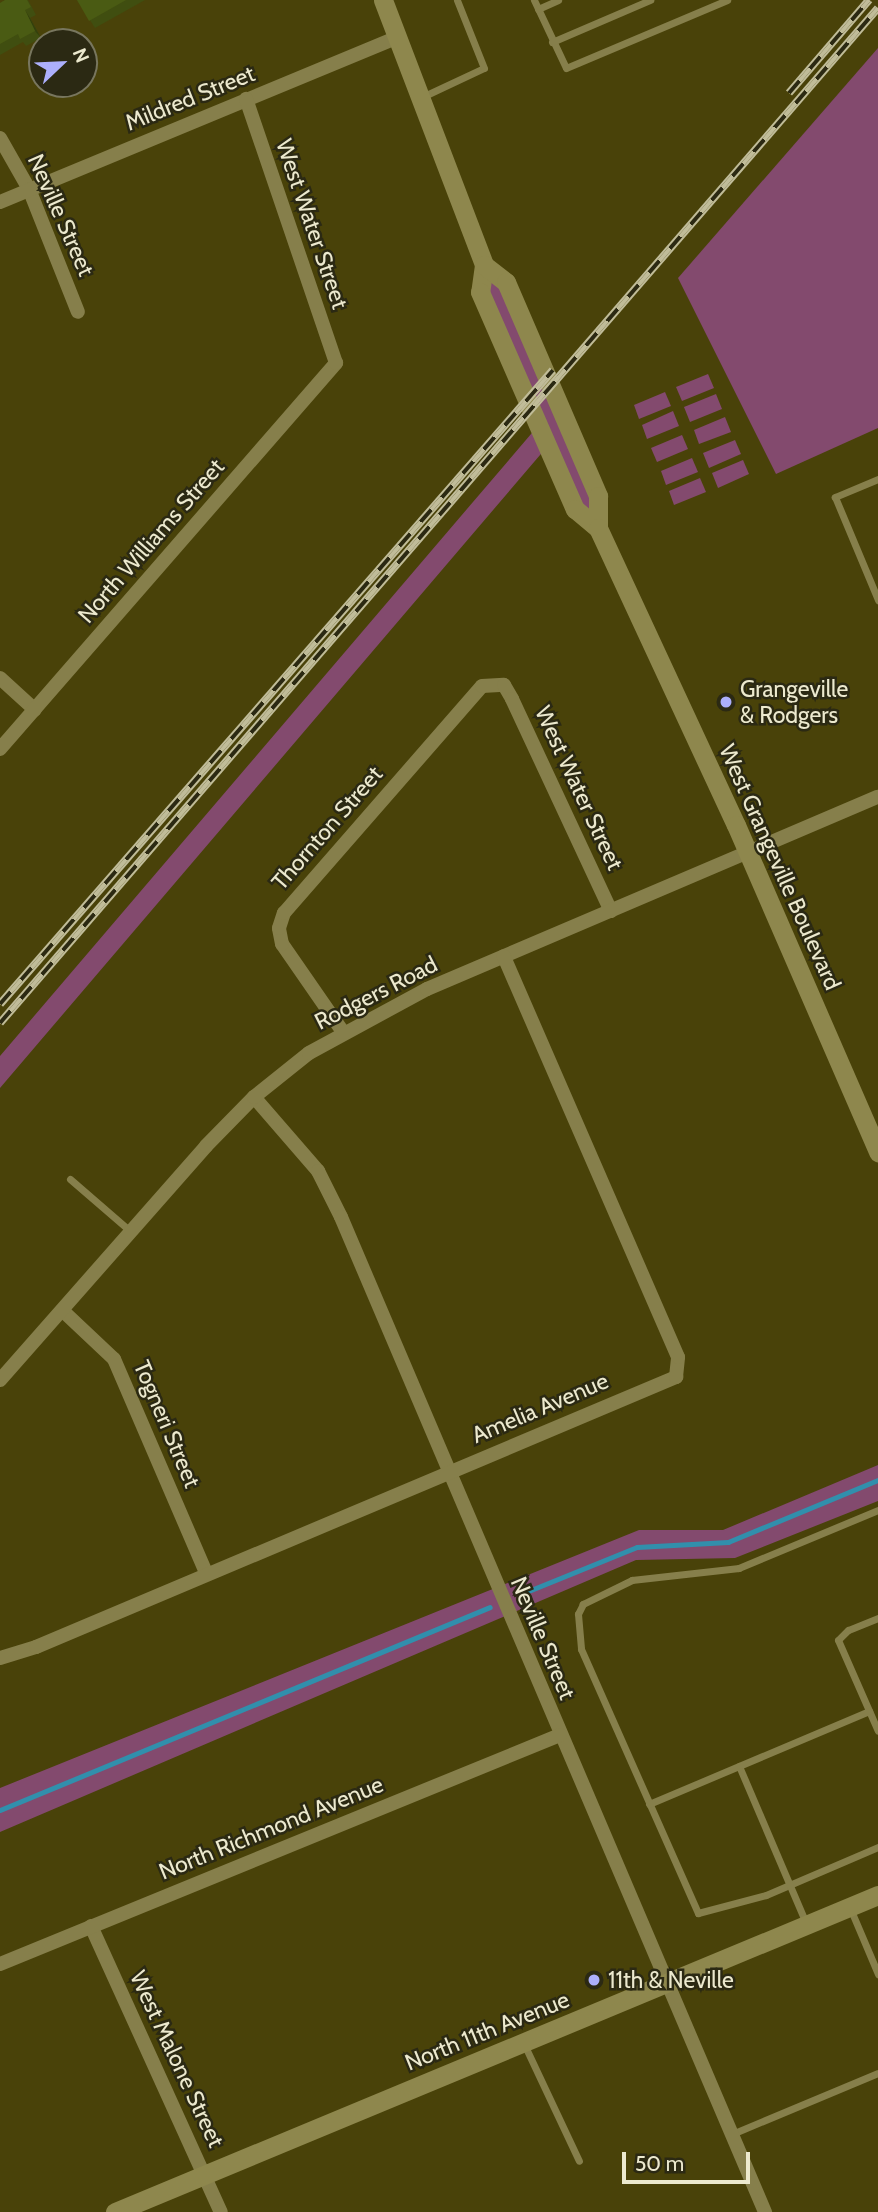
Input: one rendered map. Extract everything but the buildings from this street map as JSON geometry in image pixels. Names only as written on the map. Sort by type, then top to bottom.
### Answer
[{"type":"main road","name":"West Grangeville Boulevard","points":[[383,0],[484,265],[480,292],[575,509],[598,528]]},
{"type":"main road","name":"West Grangeville Boulevard","points":[[484,265],[506,282],[598,496],[598,528],[749,853],[878,1152]]},
{"type":"main road","name":"North 11th Avenue","points":[[115,2212],[878,1895]]},
{"type":"street","name":"Mildred Street","points":[[0,202],[398,37]]},
{"type":"street","name":"West Water Street","points":[[246,99],[336,363]]},
{"type":"street","name":"Neville Street","points":[[0,138],[29,189],[78,312]]},
{"type":"street","name":"North Williams Street","points":[[0,749],[336,363]]},
{"type":"street","points":[[0,678],[35,710]]},
{"type":"street","name":"West Water Street","points":[[504,685],[611,911]]},
{"type":"street","name":"Thornton Street","points":[[343,1032],[282,944],[279,928],[284,913],[466,700],[482,686],[504,685]]},
{"type":"street","name":"Rodgers Road","points":[[0,1380],[63,1311],[130,1230],[254,1097],[343,1032],[504,956],[878,797]]},
{"type":"street","name":"Amelia Avenue","points":[[0,1658],[36,1647],[449,1471],[668,1383],[679,1370],[678,1357],[504,956]]},
{"type":"street","name":"Neville Street","points":[[254,1097],[318,1171],[765,2212]]},
{"type":"street","name":"Togneri Street","points":[[63,1311],[114,1359],[206,1573]]},
{"type":"street","name":"North Richmond Avenue","points":[[0,1964],[560,1735]]},
{"type":"street","name":"West Malone Street","points":[[90,1926],[221,2212]]},
{"type":"lane","points":[[534,0],[562,64],[572,67],[727,0]]},
{"type":"lane","points":[[538,9],[558,0]]},
{"type":"lane","points":[[552,42],[650,0]]},
{"type":"lane","points":[[422,97],[484,68],[459,1]]},
{"type":"lane","points":[[878,480],[835,498],[878,600]]},
{"type":"lane","points":[[70,1180],[130,1230]]},
{"type":"lane","points":[[878,1510],[738,1568],[650,1576],[583,1604],[578,1614],[581,1649],[698,1913],[789,1885],[878,1847]]},
{"type":"lane","points":[[878,1618],[848,1630],[838,1640],[878,1731]]},
{"type":"lane","points":[[649,1804],[869,1711]]},
{"type":"lane","points":[[739,1766],[807,1926]]},
{"type":"lane","points":[[850,1907],[878,1974]]},
{"type":"lane","points":[[523,2043],[579,2161]]},
{"type":"lane","points":[[732,2134],[878,2073]]},
{"type":"shaded area","points":[[878,48],[878,428],[776,474],[678,278]]},
{"type":"shaded area","points":[[484,265],[506,282],[598,496],[598,528],[546,448],[0,1088],[0,1056],[537,427],[480,292]]},
{"type":"shaded area","points":[[708,374],[714,388],[682,401],[676,387]]},
{"type":"shaded area","points":[[665,392],[671,406],[639,419],[634,405]]},
{"type":"shaded area","points":[[716,394],[722,409],[690,422],[684,407]]},
{"type":"shaded area","points":[[673,411],[679,426],[647,439],[642,425]]},
{"type":"shaded area","points":[[725,417],[731,432],[699,444],[694,430]]},
{"type":"shaded area","points":[[682,435],[688,449],[657,462],[651,448]]},
{"type":"shaded area","points":[[735,440],[741,454],[709,468],[703,453]]},
{"type":"shaded area","points":[[692,458],[698,472],[666,485],[661,471]]},
{"type":"shaded area","points":[[743,460],[749,474],[718,488],[712,473]]},
{"type":"shaded area","points":[[700,478],[706,492],[674,505],[669,491]]},
{"type":"shaded area","points":[[878,1465],[878,1501],[735,1558],[636,1560],[0,1832],[0,1788],[639,1530],[723,1530]]},
{"type":"waterway","points":[[521,1594],[637,1547],[728,1542],[878,1480]]},
{"type":"waterway","points":[[0,1810],[490,1607]]},
{"type":"railway","points":[[789,93],[869,0]]},
{"type":"railway","points":[[0,1023],[878,8]]},
{"type":"railway","points":[[0,1004],[553,370]]},
{"type":"place","name":"Grangeville & Rodgers","points":[[726,702]]},
{"type":"place","name":"11th & Neville","points":[[594,1980]]}]
